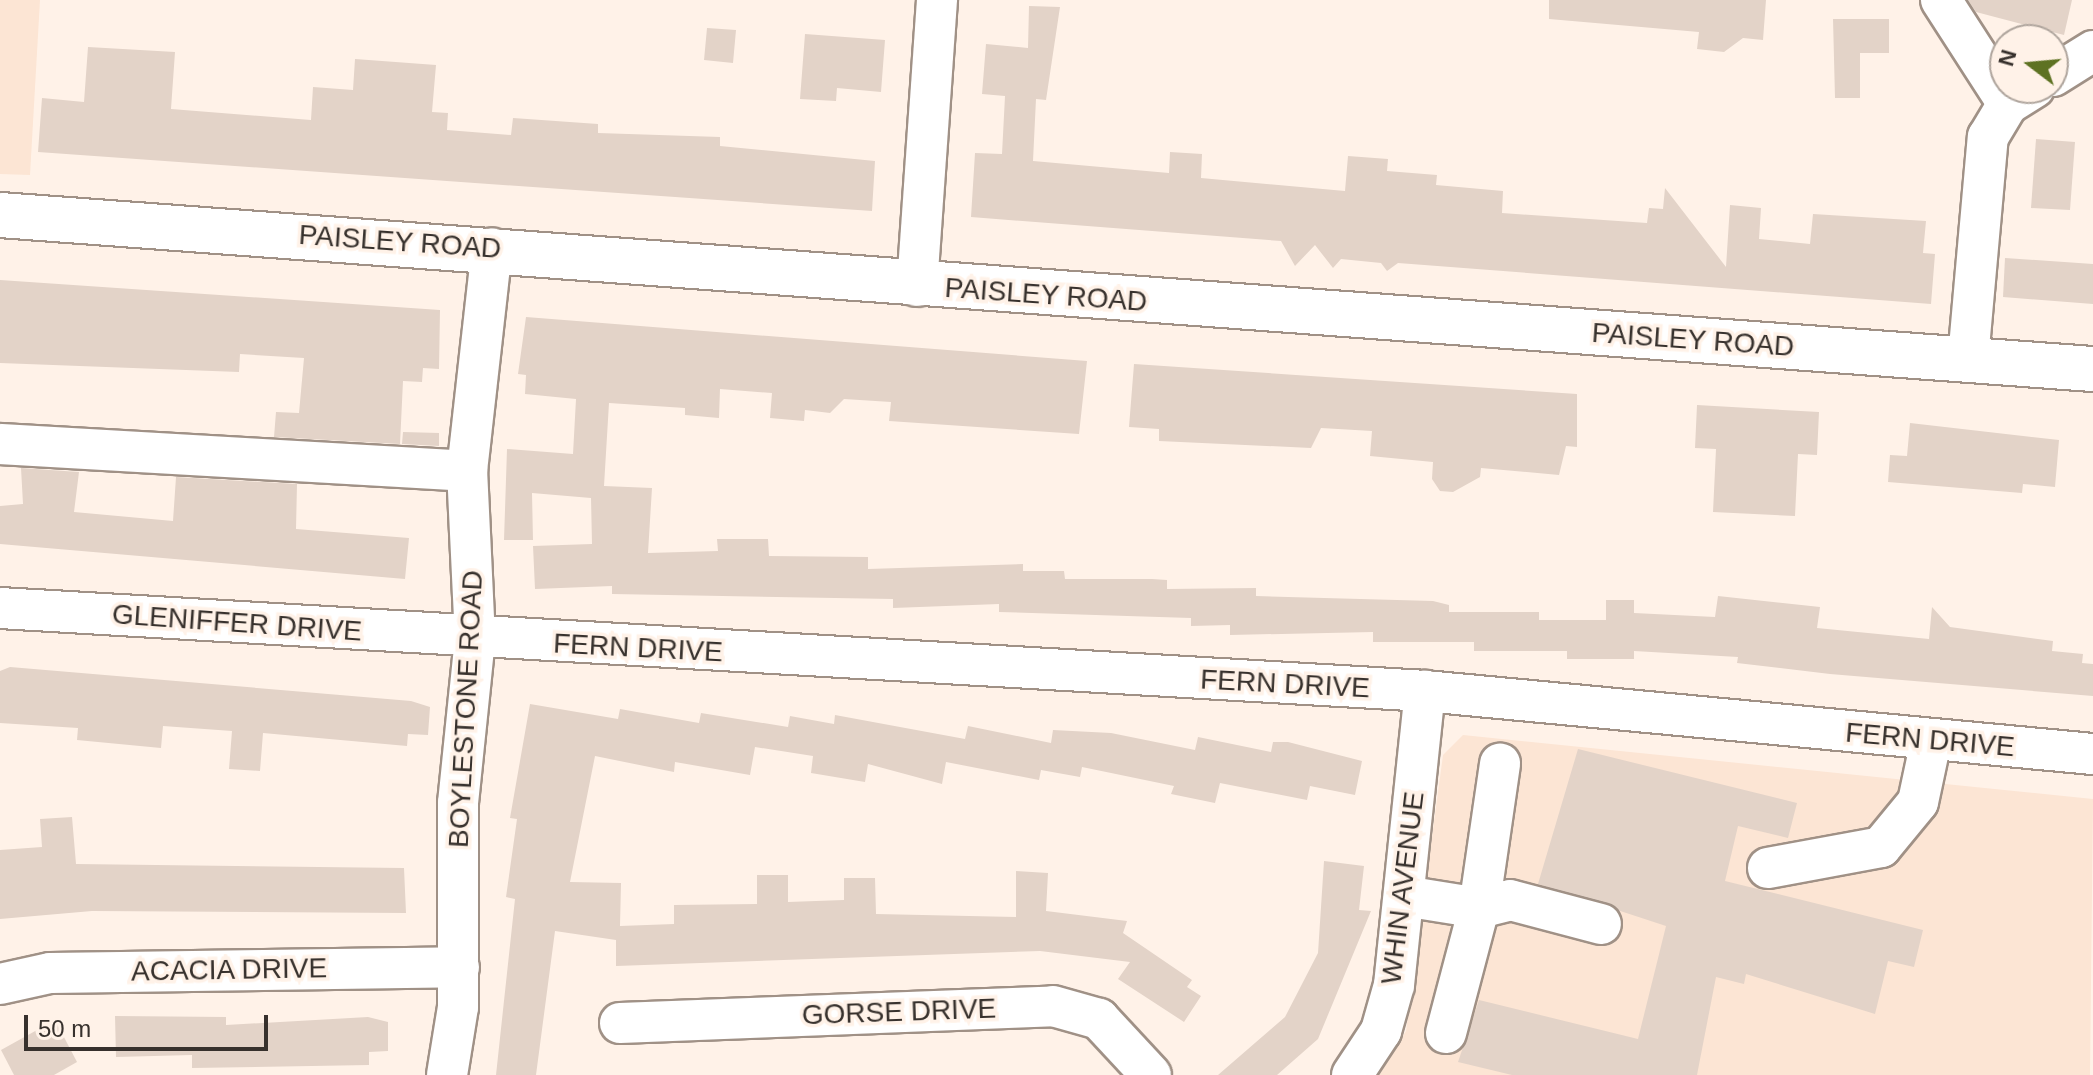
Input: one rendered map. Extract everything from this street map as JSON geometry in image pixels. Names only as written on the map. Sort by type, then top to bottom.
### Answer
[{"type":"main road","name":"PAISLEY ROAD","points":[[0,215],[492,248],[917,286],[2093,369]]},
{"type":"street","points":[[917,286],[937,0]]},
{"type":"street","points":[[1941,0],[1989,58]]},
{"type":"street","points":[[2069,66],[2093,51]]},
{"type":"street","points":[[1968,359],[1988,137],[2015,104]]},
{"type":"street","name":"BOYLESTONE ROAD","points":[[447,1075],[459,967],[458,803],[475,639],[467,471],[492,248]]},
{"type":"street","points":[[0,444],[467,471]]},
{"type":"street","name":"GLENIFFER DRIVE","points":[[0,608],[475,639]]},
{"type":"street","name":"FERN DRIVE","points":[[475,639],[1425,691],[2093,754]]},
{"type":"street","name":"WHIN AVENUE","points":[[1352,1075],[1381,1031],[1404,896],[1425,691]]},
{"type":"street","points":[[1768,868],[1881,847],[1918,802],[1931,741]]},
{"type":"street","points":[[1446,1033],[1479,908],[1500,764]]},
{"type":"street","points":[[1404,896],[1479,908],[1510,900],[1601,924]]},
{"type":"street","name":"ACACIA DRIVE","points":[[0,984],[50,973],[459,967]]},
{"type":"street","name":"GORSE DRIVE","points":[[620,1023],[1053,1006],[1099,1019],[1151,1075]]},
{"type":"shaded area","points":[[0,0],[40,0],[30,175],[0,174]]},
{"type":"shaded area","points":[[1463,735],[2093,799],[2090,1075],[1379,1075],[1406,1031],[1443,755]]},
{"type":"building","points":[[1549,0],[1766,0],[1763,40],[1743,38],[1724,52],[1697,49],[1699,32],[1549,19]]},
{"type":"building","points":[[1968,0],[2072,0],[2067,24],[2022,24],[1976,12]]},
{"type":"building","points":[[1029,6],[1060,7],[1046,100],[1036,99],[1033,161],[1169,173],[1170,152],[1202,154],[1201,178],[1345,191],[1348,156],[1388,159],[1387,171],[1437,175],[1436,185],[1503,191],[1502,213],[1647,223],[1649,208],[1663,209],[1665,188],[1726,267],[1730,205],[1761,208],[1759,239],[1810,244],[1813,214],[1926,221],[1923,253],[1935,254],[1931,304],[1398,263],[1387,271],[1381,263],[1341,259],[1333,268],[1315,245],[1295,266],[1281,241],[971,217],[975,153],[1002,154],[1005,96],[982,94],[986,44],[1028,48]]},
{"type":"building","points":[[1833,19],[1889,19],[1889,53],[1860,53],[1860,98],[1835,98]]},
{"type":"building","points":[[707,28],[736,30],[733,63],[704,60]]},
{"type":"building","points":[[805,34],[885,40],[881,92],[837,88],[836,101],[800,99]]},
{"type":"building","points":[[88,47],[175,52],[171,109],[311,120],[313,87],[353,90],[355,59],[436,65],[432,112],[448,113],[447,130],[511,135],[513,118],[598,124],[598,133],[720,137],[720,146],[875,161],[872,211],[38,152],[42,98],[84,102]]},
{"type":"building","points":[[2036,139],[2075,142],[2070,210],[2031,208]]},
{"type":"building","points":[[2005,258],[2093,264],[2093,304],[2003,297]]},
{"type":"building","points":[[0,280],[440,310],[439,369],[423,368],[422,382],[403,381],[400,444],[274,437],[276,412],[299,413],[304,358],[240,354],[239,372],[0,363]]},
{"type":"building","points":[[526,317],[1087,361],[1079,434],[889,421],[891,402],[844,399],[830,413],[805,410],[804,421],[770,418],[772,393],[720,389],[719,418],[685,415],[685,408],[609,403],[604,486],[652,488],[648,553],[718,551],[717,539],[768,539],[769,556],[868,557],[868,569],[1023,564],[1023,571],[1064,571],[1065,579],[1167,580],[1167,589],[1256,588],[1256,596],[1433,601],[1449,605],[1449,612],[1539,612],[1539,620],[1606,620],[1606,600],[1634,600],[1634,613],[1715,617],[1718,596],[1820,607],[1817,628],[1929,639],[1932,607],[1950,627],[2053,641],[2052,651],[2083,654],[2082,663],[2093,664],[2093,696],[1830,674],[1737,663],[1738,657],[1634,651],[1634,659],[1567,659],[1567,651],[1474,651],[1474,642],[1373,642],[1373,632],[1230,635],[1230,625],[1191,626],[1191,618],[999,612],[999,604],[893,608],[893,599],[612,594],[612,586],[535,589],[533,546],[592,544],[591,498],[532,493],[533,540],[504,540],[507,449],[573,454],[576,399],[525,394],[526,375],[518,374]]},
{"type":"building","points":[[1134,364],[1577,394],[1577,447],[1566,446],[1559,475],[1481,468],[1480,477],[1453,492],[1440,491],[1432,479],[1433,462],[1370,456],[1372,431],[1321,428],[1311,448],[1159,441],[1159,429],[1129,427]]},
{"type":"building","points":[[1697,405],[1819,412],[1817,455],[1798,454],[1795,516],[1713,512],[1716,449],[1695,448]]},
{"type":"building","points":[[1910,423],[2059,440],[2055,487],[2023,484],[2022,493],[1888,482],[1890,455],[1907,456]]},
{"type":"building","points":[[403,432],[439,433],[439,446],[402,444]]},
{"type":"building","points":[[21,468],[79,472],[74,512],[173,521],[176,477],[297,484],[296,529],[409,538],[405,579],[0,544],[0,506],[23,504]]},
{"type":"building","points":[[10,667],[411,701],[430,707],[428,735],[408,734],[407,746],[263,733],[260,771],[229,769],[232,731],[163,726],[161,748],[77,740],[78,728],[0,723],[0,671]]},
{"type":"building","points":[[530,704],[618,719],[620,709],[699,723],[701,713],[788,727],[790,716],[834,724],[835,715],[965,739],[968,726],[1051,743],[1053,730],[1111,733],[1195,750],[1198,737],[1271,752],[1273,742],[1288,742],[1362,761],[1355,795],[1310,786],[1307,800],[1220,783],[1215,803],[1171,794],[1174,786],[1082,767],[1080,777],[1041,770],[1039,780],[946,762],[942,784],[868,764],[865,782],[811,773],[813,756],[755,747],[750,775],[675,762],[674,772],[595,756],[570,882],[621,883],[620,926],[674,924],[674,905],[757,904],[757,875],[788,875],[788,902],[844,900],[844,878],[875,878],[876,914],[1016,917],[1016,871],[1048,873],[1046,911],[1127,921],[1123,933],[1192,980],[1187,987],[1201,996],[1184,1022],[1118,979],[1130,962],[1040,951],[616,966],[616,940],[555,931],[536,1075],[496,1075],[515,899],[506,897],[517,819],[510,818]]},
{"type":"building","points":[[1578,749],[1797,803],[1788,838],[1738,826],[1725,881],[1923,930],[1914,967],[1888,961],[1875,1014],[1746,974],[1744,984],[1716,977],[1697,1075],[1512,1075],[1458,1062],[1479,1000],[1638,1039],[1666,926],[1538,884]]},
{"type":"building","points":[[72,817],[76,864],[404,868],[406,913],[92,911],[0,919],[0,850],[42,847],[40,819]]},
{"type":"building","points":[[1324,861],[1364,866],[1359,910],[1371,911],[1318,1039],[1277,1075],[1218,1075],[1285,1017],[1318,953]]},
{"type":"building","points":[[115,1016],[226,1017],[226,1025],[368,1017],[388,1022],[388,1051],[369,1052],[369,1065],[192,1068],[192,1055],[116,1057]]},
{"type":"building","points":[[55,1020],[77,1062],[54,1075],[14,1075],[1,1050]]}]
